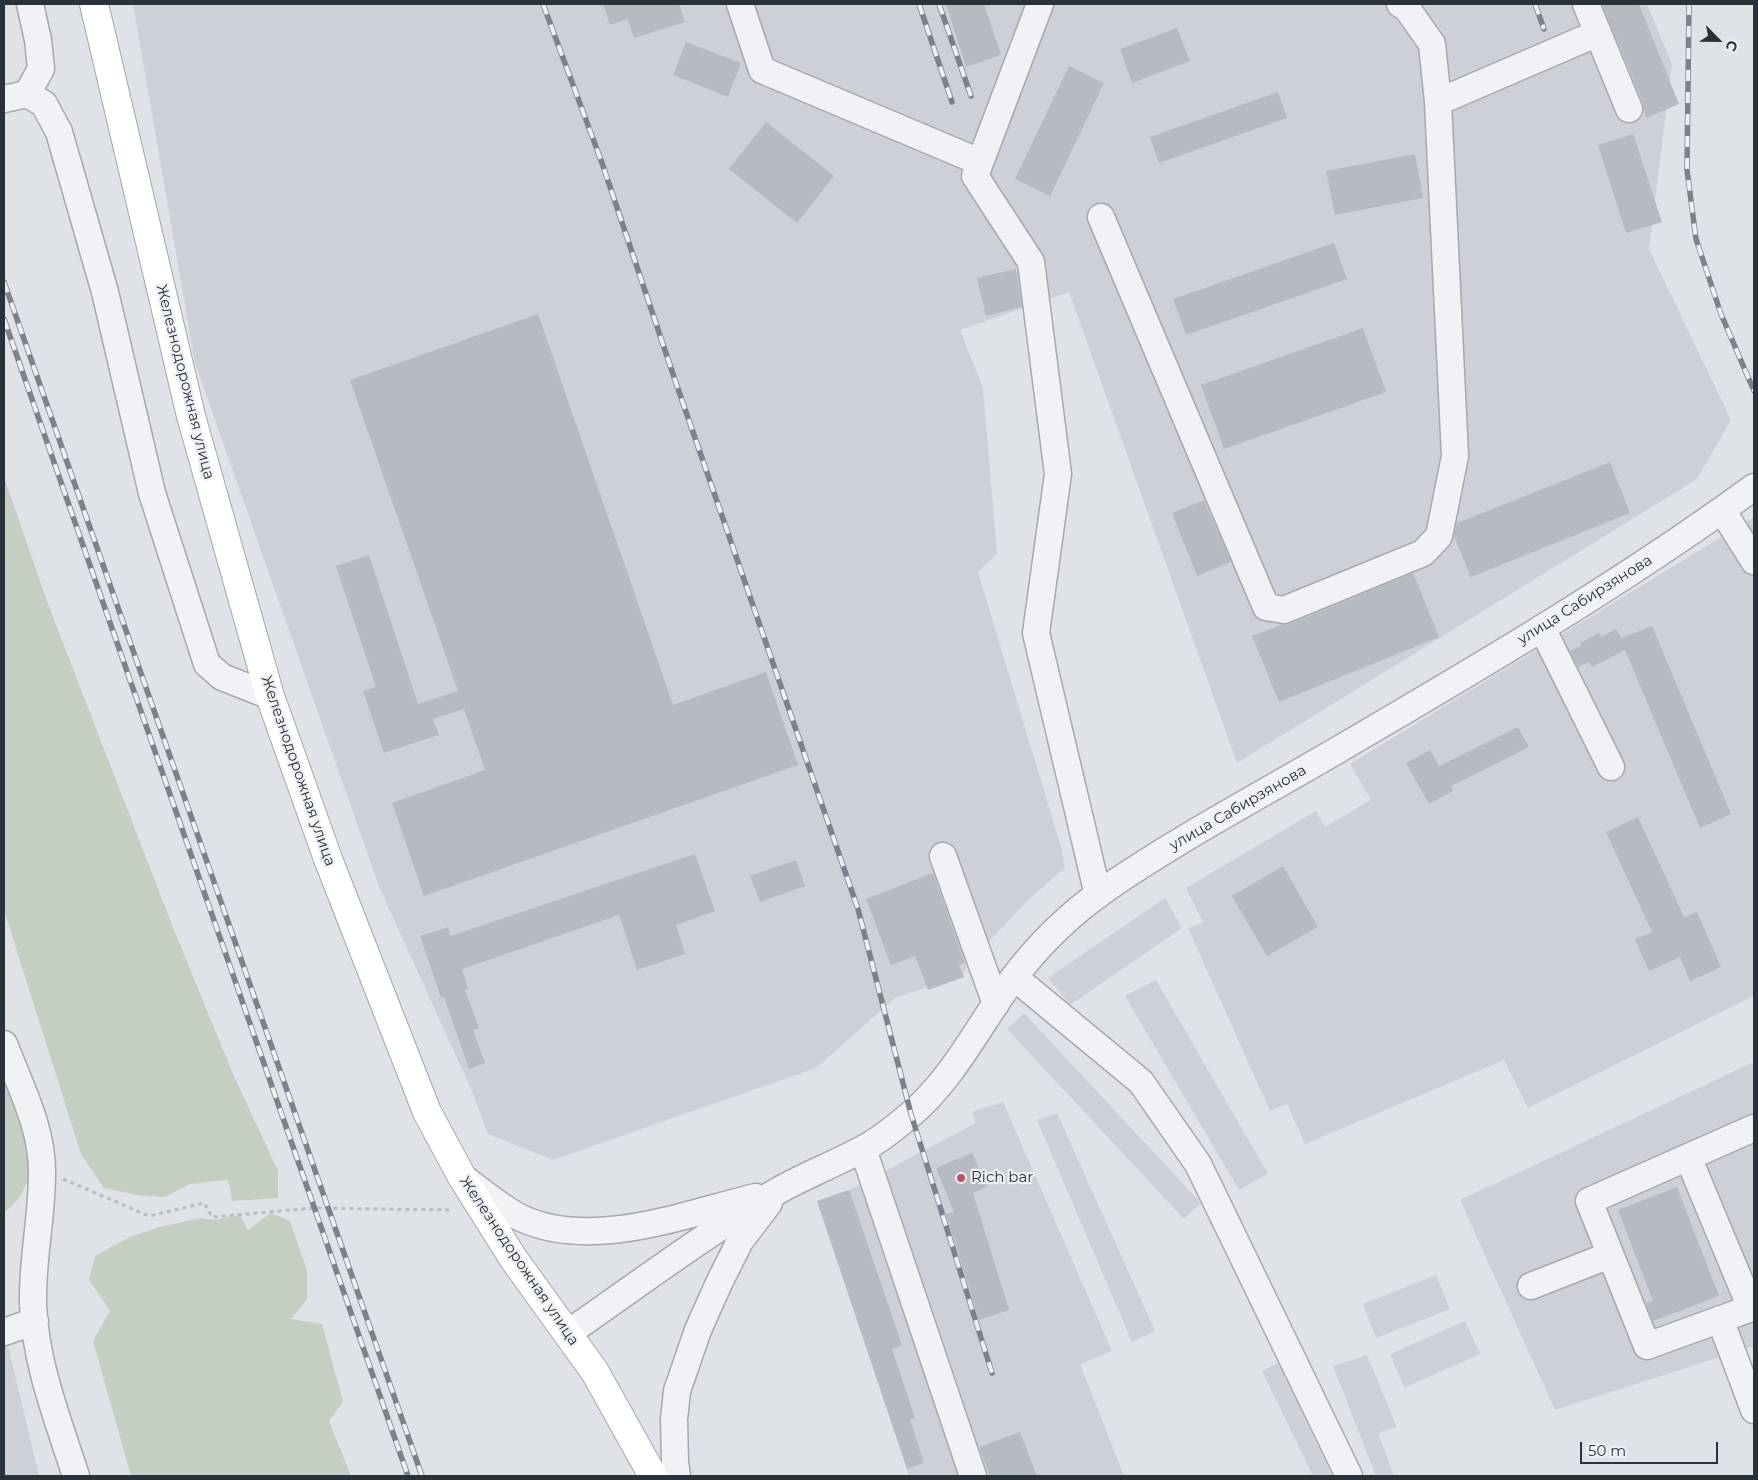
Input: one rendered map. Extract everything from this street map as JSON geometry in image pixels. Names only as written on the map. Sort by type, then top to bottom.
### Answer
[{"type":"main road","name":"Железнодорожная улица","points":[[94,4],[191,416],[270,696],[404,1055],[426,1112],[462,1177],[513,1258],[595,1372],[653,1476]]},
{"type":"street","points":[[30,4],[38,40],[41,70],[15,96],[44,104],[59,132],[105,292],[152,493],[207,664],[222,677],[270,696]]},
{"type":"street","points":[[740,4],[762,70],[980,162]]},
{"type":"street","points":[[1040,4],[975,176],[1031,262],[1058,474],[1036,633],[1098,895]]},
{"type":"street","points":[[1586,4],[1629,109]]},
{"type":"street","points":[[1101,217],[1266,607],[1284,610],[1423,553],[1439,536],[1455,456],[1438,102],[1432,44],[1405,5]]},
{"type":"street","points":[[1438,102],[1598,32]]},
{"type":"street","name":"улица Сабирзянова","points":[[778,1191],[863,1149],[912,1114],[956,1062],[1014,977],[1074,913],[1098,895],[1180,842],[1542,628],[1690,534],[1754,487]]},
{"type":"street","points":[[1722,510],[1754,562]]},
{"type":"street","points":[[1542,628],[1611,767]]},
{"type":"street","points":[[943,856],[996,1004]]},
{"type":"street","points":[[1014,977],[1141,1082],[1198,1164],[1348,1476]]},
{"type":"street","points":[[4,1044],[38,1132],[42,1174],[33,1304],[40,1362],[76,1476]]},
{"type":"street","points":[[1688,1157],[1753,1308],[1647,1346],[1589,1201],[1688,1157],[1754,1128]]},
{"type":"street","points":[[863,1149],[973,1476]]},
{"type":"street","points":[[462,1177],[521,1218],[554,1229],[584,1231],[622,1229],[778,1191]]},
{"type":"street","points":[[568,1333],[730,1221],[778,1191]]},
{"type":"street","points":[[677,1476],[674,1462],[674,1419],[677,1391],[698,1330],[740,1241],[778,1191]]},
{"type":"street","points":[[1530,1286],[1610,1255]]},
{"type":"street","points":[[1720,1319],[1754,1410]]},
{"type":"street","points":[[4,1332],[35,1321]]},
{"type":"path","points":[[42,1174],[61,1178],[148,1216],[204,1203],[212,1217],[268,1210],[314,1208],[450,1210]]},
{"type":"shaded area","points":[[133,4],[1647,4],[1672,64],[1649,249],[1731,420],[1697,479],[1237,763],[1069,292],[960,330],[983,388],[997,554],[978,572],[1061,847],[1065,868],[1030,898],[979,952],[961,976],[895,998],[816,1068],[553,1160],[488,1134],[471,1089],[380,889],[195,363]]},
{"type":"shaded area","points":[[1754,517],[1754,996],[1528,1108],[1504,1060],[1305,1144],[1287,1104],[1270,1111],[1188,928],[1203,922],[1186,888],[1316,811],[1325,827],[1371,800],[1350,764]]},
{"type":"shaded area","points":[[1165,898],[1182,928],[1070,1005],[1048,978]]},
{"type":"shaded area","points":[[1156,980],[1268,1174],[1239,1190],[1125,996]]},
{"type":"shaded area","points":[[1024,1013],[1201,1203],[1184,1219],[1007,1029]]},
{"type":"shaded area","points":[[1752,1063],[1754,1067],[1754,1346],[1555,1410],[1460,1200]]},
{"type":"shaded area","points":[[1003,1102],[1112,1351],[1080,1364],[1124,1476],[908,1476],[817,1201],[849,1190],[976,1123],[972,1112]]},
{"type":"shaded area","points":[[1057,1113],[1155,1331],[1132,1342],[1037,1120]]},
{"type":"shaded area","points":[[1436,1275],[1450,1309],[1376,1338],[1363,1304]]},
{"type":"shaded area","points":[[1465,1321],[1480,1354],[1404,1388],[1390,1354]]},
{"type":"shaded area","points":[[4,1329],[39,1476],[4,1476]]},
{"type":"shaded area","points":[[1367,1355],[1397,1427],[1378,1433],[1394,1476],[1376,1476],[1333,1366]]},
{"type":"shaded area","points":[[1278,1363],[1332,1476],[1309,1476],[1312,1474],[1262,1371]]},
{"type":"green space","points":[[4,477],[48,604],[172,925],[233,1074],[278,1171],[278,1198],[232,1201],[228,1180],[190,1184],[165,1197],[137,1195],[104,1188],[81,1154],[4,910]]},
{"type":"green space","points":[[4,1064],[24,1120],[31,1160],[28,1179],[20,1196],[6,1211],[4,1208]]},
{"type":"green space","points":[[271,1213],[290,1221],[307,1270],[307,1299],[291,1319],[322,1324],[343,1402],[329,1421],[351,1476],[131,1476],[93,1341],[110,1311],[89,1280],[95,1256],[130,1237],[160,1227],[201,1218],[215,1220],[240,1215],[248,1230]]},
{"type":"building","points":[[603,4],[679,4],[685,22],[634,38],[628,19],[610,25]]},
{"type":"building","points":[[946,4],[984,4],[1001,55],[966,67]]},
{"type":"building","points":[[1602,4],[1639,4],[1679,104],[1646,118],[1643,103]]},
{"type":"building","points":[[1177,28],[1190,61],[1132,83],[1120,49]]},
{"type":"building","points":[[686,42],[741,63],[728,97],[673,75]]},
{"type":"building","points":[[1069,66],[1104,83],[1050,196],[1015,179]]},
{"type":"building","points":[[1278,92],[1287,118],[1159,163],[1150,137]]},
{"type":"building","points":[[766,122],[834,176],[797,223],[729,169]]},
{"type":"building","points":[[1633,134],[1662,222],[1626,233],[1598,145]]},
{"type":"building","points":[[1415,154],[1423,198],[1335,215],[1326,171]]},
{"type":"building","points":[[1334,243],[1347,279],[1186,335],[1173,299]]},
{"type":"building","points":[[1016,269],[1022,307],[986,316],[977,278]]},
{"type":"building","points":[[538,314],[673,705],[766,672],[798,765],[424,896],[392,803],[485,770],[464,709],[433,719],[439,735],[384,753],[363,691],[376,687],[336,566],[369,555],[418,704],[458,691],[350,380]]},
{"type":"building","points":[[1363,328],[1386,392],[1224,449],[1201,385]]},
{"type":"building","points":[[1610,462],[1630,513],[1471,577],[1454,536],[1457,523]]},
{"type":"building","points":[[1204,500],[1231,562],[1197,576],[1172,513]]},
{"type":"building","points":[[1413,573],[1439,637],[1279,702],[1252,636],[1281,625],[1290,624]]},
{"type":"building","points":[[1652,626],[1731,814],[1700,828],[1625,650],[1592,667],[1589,662],[1578,667],[1570,651],[1581,646],[1580,643],[1599,633],[1601,637],[1616,629],[1621,638]]},
{"type":"building","points":[[1518,727],[1529,747],[1451,786],[1453,791],[1429,804],[1406,763],[1430,750],[1439,766]]},
{"type":"building","points":[[1638,817],[1684,917],[1697,912],[1721,967],[1690,981],[1680,957],[1649,971],[1635,939],[1652,932],[1606,832]]},
{"type":"building","points":[[695,854],[715,911],[676,925],[685,954],[637,970],[619,915],[462,969],[468,989],[465,990],[479,1028],[473,1030],[485,1063],[469,1069],[444,997],[441,998],[420,936],[448,927],[450,936]]},
{"type":"building","points":[[796,860],[805,886],[760,902],[750,876]]},
{"type":"building","points":[[1283,866],[1318,927],[1267,956],[1232,896]]},
{"type":"building","points":[[933,873],[965,963],[959,965],[964,977],[928,990],[915,956],[891,965],[866,899]]},
{"type":"building","points":[[972,1153],[987,1187],[973,1193],[1009,1310],[979,1320],[946,1214],[954,1212],[936,1168]]},
{"type":"building","points":[[1677,1187],[1719,1296],[1653,1321],[1646,1303],[1653,1301],[1618,1210]]},
{"type":"building","points":[[849,1190],[902,1345],[892,1349],[915,1418],[910,1420],[924,1463],[907,1469],[817,1201]]},
{"type":"building","points":[[1020,1432],[1037,1476],[990,1476],[979,1447]]},
{"type":"railway","points":[[543,4],[602,163],[858,909],[911,1114],[992,1373]]},
{"type":"railway","points":[[919,4],[952,102]]},
{"type":"railway","points":[[939,4],[971,96]]},
{"type":"railway","points":[[1535,4],[1544,29]]},
{"type":"railway","points":[[1689,4],[1687,170],[1696,239],[1721,314],[1754,391]]},
{"type":"railway","points":[[4,282],[422,1476]]},
{"type":"railway","points":[[4,319],[408,1476]]},
{"type":"place","name":"Rich bar","points":[[961,1178]]}]
